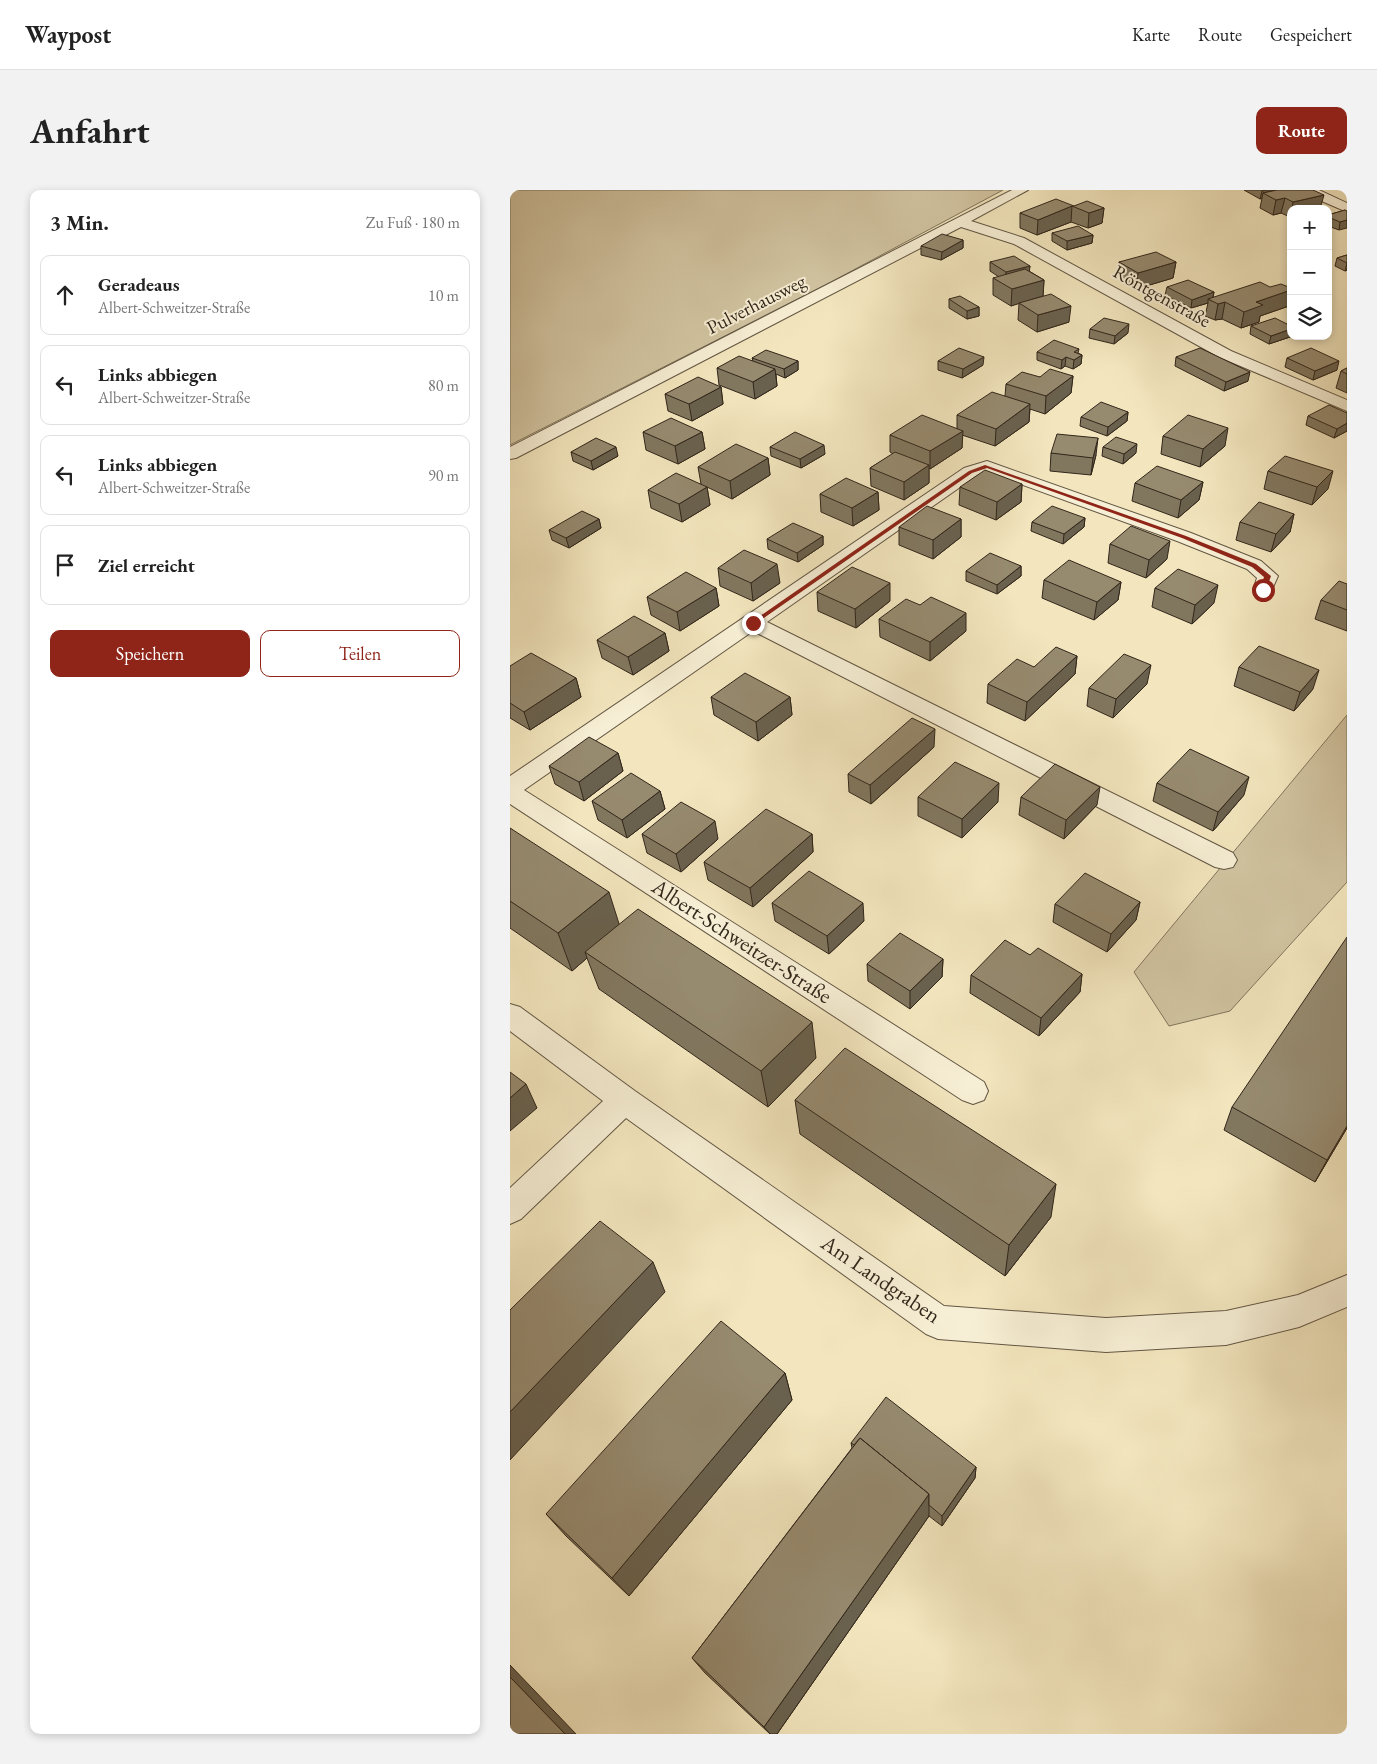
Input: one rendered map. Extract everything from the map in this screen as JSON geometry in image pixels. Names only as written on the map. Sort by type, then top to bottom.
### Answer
[{"type":"street","name":"Pulverhausweg","points":[[510,454],[1022,190]]},
{"type":"street","points":[[1308,190],[1347,208]]},
{"type":"street","name":"Röntgenstraße","points":[[959,222],[1019,241],[1225,354],[1347,406]]},
{"type":"street","points":[[510,788],[753,623],[970,472],[987,466],[1184,537],[1254,565],[1268,576],[1263,590]]},
{"type":"street","points":[[753,623],[1224,860]]},
{"type":"street","name":"Albert-Schweitzer-Straße","points":[[510,792],[974,1091]]},
{"type":"street","name":"Am Landgraben","points":[[510,1015],[624,1100],[938,1322],[1106,1335],[1226,1328],[1299,1311],[1347,1291]]},
{"type":"street","points":[[510,1209],[624,1100]]},
{"type":"shaded area","points":[[510,190],[1003,190],[831,282],[510,445]]},
{"type":"shaded area","points":[[1347,715],[1347,882],[1230,1011],[1169,1026],[1134,972]]},
{"type":"building","points":[[1277,190],[1313,190],[1324,195],[1293,202],[1285,198],[1276,200],[1263,193]]},
{"type":"building","points":[[1056,199],[1074,206],[1087,201],[1104,208],[1089,213],[1072,206],[1038,220],[1020,213]]},
{"type":"building","points":[[1345,210],[1347,211],[1347,220],[1340,222],[1332,219],[1332,214]]},
{"type":"building","points":[[1078,226],[1093,235],[1067,241],[1052,233]]},
{"type":"building","points":[[942,234],[963,240],[942,252],[921,246]]},
{"type":"building","points":[[1156,252],[1176,262],[1138,273],[1119,262]]},
{"type":"building","points":[[1347,255],[1347,263],[1337,258]]},
{"type":"building","points":[[1014,256],[1030,266],[1006,272],[990,262]]},
{"type":"building","points":[[1025,269],[1044,280],[1012,289],[993,278]]},
{"type":"building","points":[[1188,280],[1214,292],[1192,300],[1167,287]]},
{"type":"building","points":[[1260,282],[1270,287],[1281,284],[1287,286],[1287,291],[1256,302],[1263,305],[1244,312],[1225,302],[1218,304],[1208,299]]},
{"type":"building","points":[[1051,294],[1071,306],[1038,315],[1019,303]]},
{"type":"building","points":[[960,296],[979,307],[967,311],[949,299]]},
{"type":"building","points":[[1104,318],[1129,324],[1115,336],[1090,329]]},
{"type":"building","points":[[1275,318],[1287,324],[1287,330],[1271,336],[1251,326]]},
{"type":"building","points":[[1054,340],[1079,349],[1074,352],[1082,355],[1074,360],[1066,357],[1062,360],[1037,352]]},
{"type":"building","points":[[959,348],[984,357],[963,369],[938,361]]},
{"type":"building","points":[[1200,348],[1250,372],[1226,382],[1176,357]]},
{"type":"building","points":[[1311,348],[1339,361],[1315,371],[1287,358]]},
{"type":"building","points":[[766,350],[798,361],[784,369],[752,358]]},
{"type":"building","points":[[739,356],[775,369],[753,382],[717,368]]},
{"type":"building","points":[[1347,368],[1347,374],[1341,371]]},
{"type":"building","points":[[1050,369],[1073,376],[1046,396],[1006,384],[1022,372],[1040,377]]},
{"type":"building","points":[[698,377],[721,387],[689,404],[665,394]]},
{"type":"building","points":[[992,392],[1030,404],[996,429],[957,415]]},
{"type":"building","points":[[1101,402],[1128,412],[1108,427],[1081,417]]},
{"type":"building","points":[[1329,405],[1347,413],[1347,423],[1337,429],[1308,416]]},
{"type":"building","points":[[922,415],[963,431],[930,451],[890,435]]},
{"type":"building","points":[[1188,415],[1228,428],[1203,449],[1163,436]]},
{"type":"building","points":[[671,418],[702,432],[675,446],[643,432]]},
{"type":"building","points":[[795,432],[824,445],[800,459],[770,447]]},
{"type":"building","points":[[1057,434],[1098,438],[1093,458],[1051,453]]},
{"type":"building","points":[[1116,437],[1137,444],[1124,454],[1103,447]]},
{"type":"building","points":[[596,438],[616,447],[591,461],[571,452]]},
{"type":"building","points":[[736,444],[768,458],[730,481],[698,467]]},
{"type":"building","points":[[895,452],[929,465],[904,482],[870,468]]},
{"type":"building","points":[[1285,456],[1333,471],[1317,487],[1268,471]]},
{"type":"building","points":[[1157,466],[1203,482],[1181,500],[1135,483]]},
{"type":"building","points":[[985,470],[1022,484],[997,502],[960,487]]},
{"type":"building","points":[[676,473],[707,487],[679,504],[648,490]]},
{"type":"building","points":[[846,478],[878,492],[852,508],[820,494]]},
{"type":"building","points":[[1259,502],[1294,514],[1276,534],[1240,522]]},
{"type":"building","points":[[927,506],[961,519],[933,540],[899,527]]},
{"type":"building","points":[[1052,506],[1085,518],[1064,534],[1032,522]]},
{"type":"building","points":[[582,511],[599,519],[566,538],[549,530]]},
{"type":"building","points":[[793,523],[823,536],[797,553],[767,539]]},
{"type":"building","points":[[1131,526],[1170,541],[1149,560],[1110,544]]},
{"type":"building","points":[[744,550],[777,564],[751,583],[718,568]]},
{"type":"building","points":[[990,553],[1021,566],[997,585],[966,571]]},
{"type":"building","points":[[1069,560],[1121,582],[1097,602],[1044,580]]},
{"type":"building","points":[[852,567],[890,583],[855,609],[817,592]]},
{"type":"building","points":[[1178,569],[1218,585],[1195,605],[1155,588]]},
{"type":"building","points":[[686,572],[716,588],[677,612],[647,597]]},
{"type":"building","points":[[1339,581],[1347,584],[1347,610],[1321,600]]},
{"type":"building","points":[[931,597],[966,613],[930,642],[879,619],[906,599],[920,605]]},
{"type":"building","points":[[634,616],[665,633],[628,657],[597,640]]},
{"type":"building","points":[[1259,646],[1319,670],[1300,692],[1239,667]]},
{"type":"building","points":[[1056,647],[1077,656],[1027,702],[988,684],[1017,659],[1034,667]]},
{"type":"building","points":[[531,653],[576,678],[524,712],[510,703],[510,666]]},
{"type":"building","points":[[1124,654],[1151,665],[1116,699],[1089,688]]},
{"type":"building","points":[[745,673],[790,697],[756,722],[711,697]]},
{"type":"building","points":[[912,718],[935,729],[870,785],[848,774]]},
{"type":"building","points":[[589,737],[618,753],[579,782],[549,766]]},
{"type":"building","points":[[1190,749],[1249,777],[1218,812],[1157,783]]},
{"type":"building","points":[[955,762],[999,783],[962,819],[918,797]]},
{"type":"building","points":[[1055,764],[1100,787],[1066,820],[1021,797]]},
{"type":"building","points":[[631,773],[660,791],[622,820],[592,801]]},
{"type":"building","points":[[681,802],[715,821],[676,854],[642,834]]},
{"type":"building","points":[[766,809],[812,834],[750,888],[704,862]]},
{"type":"building","points":[[510,828],[609,892],[558,933],[510,901]]},
{"type":"building","points":[[809,871],[863,903],[827,936],[772,903]]},
{"type":"building","points":[[1085,873],[1140,902],[1111,934],[1055,904]]},
{"type":"building","points":[[638,909],[812,1022],[761,1071],[585,952]]},
{"type":"building","points":[[900,933],[943,959],[910,991],[867,964]]},
{"type":"building","points":[[1347,937],[1347,1126],[1327,1160],[1232,1107]]},
{"type":"building","points":[[1005,940],[1030,955],[1038,948],[1082,974],[1041,1018],[971,975]]},
{"type":"building","points":[[845,1048],[1056,1184],[1009,1245],[795,1100]]},
{"type":"building","points":[[510,1072],[526,1084],[510,1098]]},
{"type":"building","points":[[600,1221],[653,1262],[510,1412],[510,1310]]},
{"type":"building","points":[[721,1321],[785,1373],[612,1578],[546,1514]]},
{"type":"building","points":[[886,1397],[976,1467],[942,1516],[929,1505],[929,1494],[860,1438],[854,1445],[851,1443]]},
{"type":"building","points":[[860,1438],[929,1494],[764,1727],[692,1658]]},
{"type":"building","points":[[510,1677],[565,1734],[510,1734]]},
{"type":"route","points":[[753,623],[970,472],[987,466],[1184,537],[1254,565],[1268,576],[1263,590]]}]
